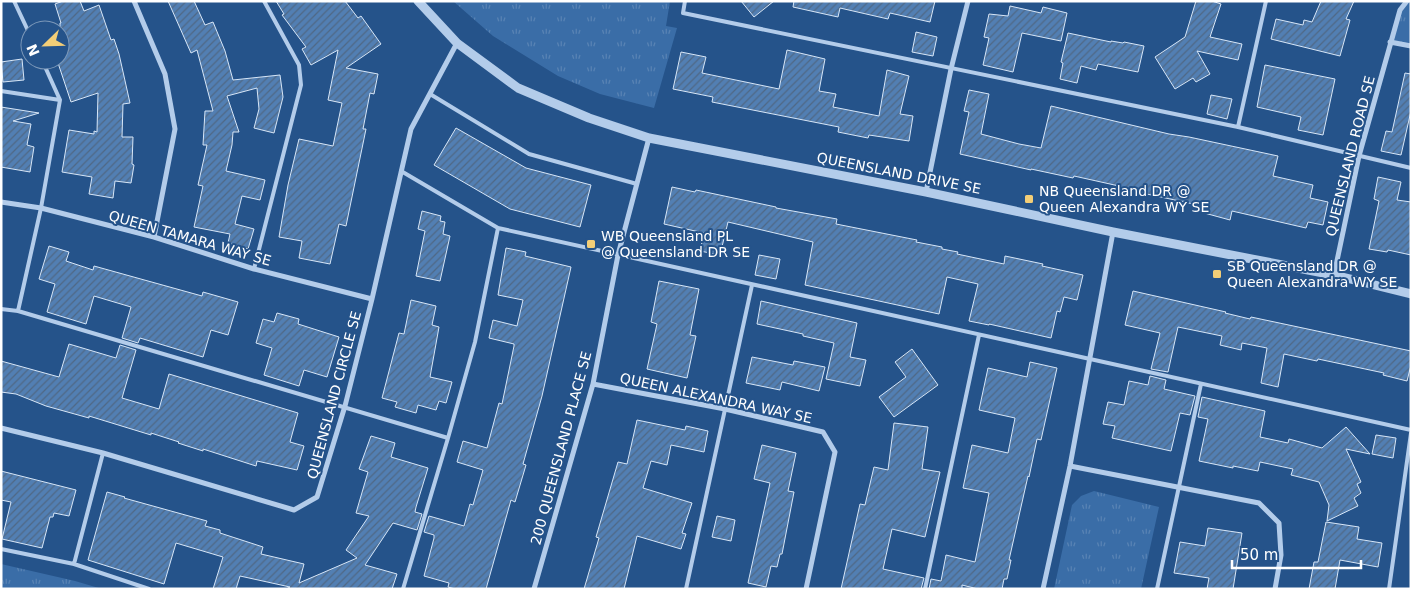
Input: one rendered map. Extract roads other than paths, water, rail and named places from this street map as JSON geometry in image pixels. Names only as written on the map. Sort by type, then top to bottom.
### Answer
[{"type":"street","points":[[134,1],[165,74],[175,130],[154,236]]},
{"type":"street","name":"QUEENSLAND DRIVE SE","points":[[418,1],[457,43],[518,88],[589,118],[649,138],[1334,275],[1411,294]]},
{"type":"street","points":[[926,192],[951,69],[968,1]]},
{"type":"street","name":"QUEENSLAND ROAD SE","points":[[1334,275],[1359,156],[1390,42],[1400,10],[1407,1]]},
{"type":"street","points":[[1390,42],[1411,46]]},
{"type":"street","name":"QUEENSLAND CIRCLE SE","points":[[1,428],[103,453],[294,510],[317,497],[345,406],[411,129],[457,43]]},
{"type":"street","name":"200 QUEENSLAND PLACE SE","points":[[534,589],[592,384],[618,255],[649,138]]},
{"type":"street","name":"QUEEN TAMARA WAY SE","points":[[1,202],[41,208],[154,236],[254,269],[372,299]]},
{"type":"street","points":[[1042,589],[1070,466],[1113,232]]},
{"type":"street","name":"QUEEN ALEXANDRA WAY SE","points":[[592,384],[725,409],[823,432],[835,452],[806,589]]},
{"type":"street","points":[[1070,466],[1260,503],[1279,523],[1281,555],[1275,589]]},
{"type":"lane","points":[[14,1],[23,20]]},
{"type":"lane","points":[[254,269],[301,86],[299,65],[264,1]]},
{"type":"lane","points":[[685,1],[683,13],[1238,127],[1411,168]]},
{"type":"lane","points":[[1238,127],[1266,1]]},
{"type":"lane","points":[[18,311],[41,208],[60,100],[46,70]]},
{"type":"lane","points":[[1,91],[60,100]]},
{"type":"lane","points":[[430,94],[529,154],[637,184]]},
{"type":"lane","points":[[401,172],[498,228],[1411,432],[1389,589]]},
{"type":"lane","points":[[403,589],[475,342],[498,228]]},
{"type":"lane","points":[[686,589],[752,285]]},
{"type":"lane","points":[[1,309],[18,311],[345,406],[448,438]]},
{"type":"lane","points":[[925,589],[979,335]]},
{"type":"lane","points":[[1157,589],[1201,384]]},
{"type":"lane","points":[[74,564],[103,453]]},
{"type":"lane","points":[[1,549],[74,564],[149,589]]},
{"type":"place","name":"NB Queensland DR @ Queen Alexandra WY SE","points":[[1029,199]]},
{"type":"place","name":"WB Queensland PL @ Queensland DR SE","points":[[591,244]]},
{"type":"place","name":"SB Queensland DR @ Queen Alexandra WY SE","points":[[1217,274]]}]
